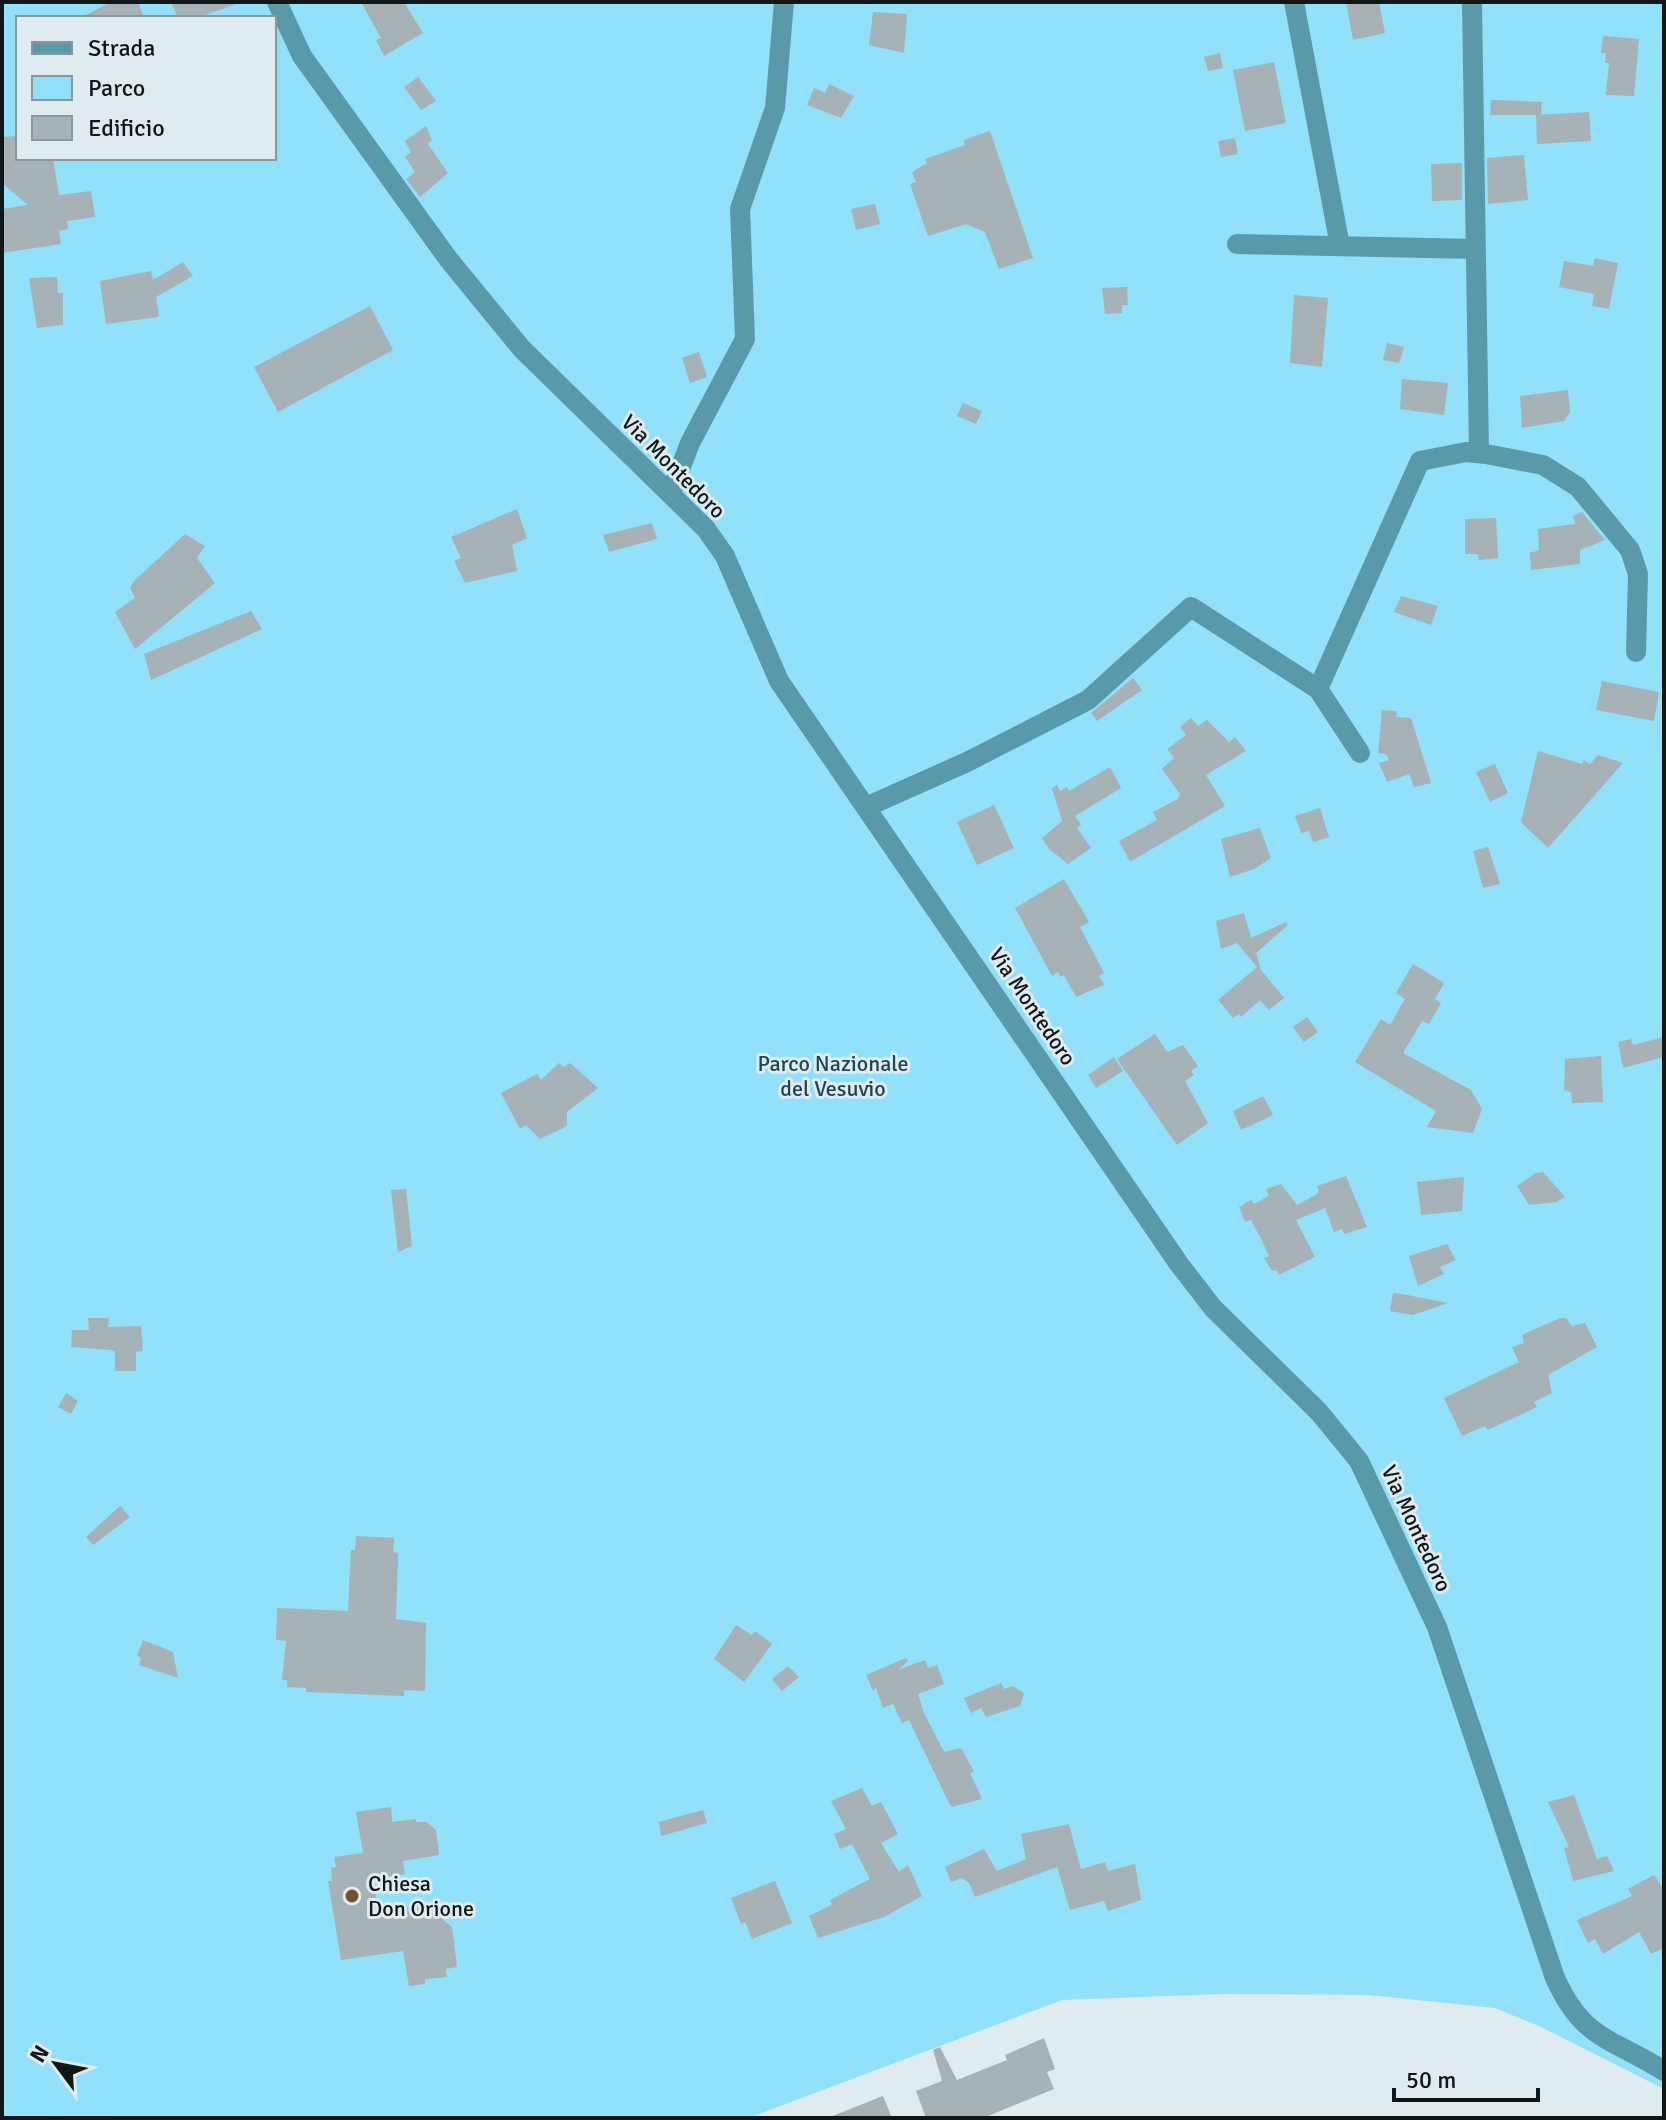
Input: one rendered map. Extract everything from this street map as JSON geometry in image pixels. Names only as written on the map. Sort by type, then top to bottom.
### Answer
[{"type":"street","name":"Via Montedoro","points":[[277,2],[302,56],[449,260],[522,349],[706,529],[725,556],[779,681],[1179,1264],[1213,1308],[1319,1412],[1359,1461],[1437,1627],[1555,1978],[1568,2007],[1593,2031],[1664,2071]]},
{"type":"street","points":[[671,493],[690,443],[745,339],[740,209],[775,108],[784,2]]},
{"type":"street","points":[[1294,2],[1340,246]]},
{"type":"street","points":[[1472,2],[1479,453]]},
{"type":"street","points":[[1237,244],[1476,249]]},
{"type":"street","points":[[1318,689],[1420,461],[1466,452],[1518,459],[1552,470],[1578,487],[1611,524],[1630,550],[1638,574],[1636,652]]},
{"type":"street","points":[[866,807],[967,762],[1088,700],[1191,607],[1318,689],[1360,753]]},
{"type":"green space","name":"Parco Nazionale del Vesuvio","points":[[2,2],[1664,2],[1664,2089],[1541,2027],[1495,2008],[1368,1995],[1223,1994],[1062,2000],[749,2118],[2,2118]]},
{"type":"building","points":[[111,2],[138,2],[143,16],[84,16]]},
{"type":"building","points":[[171,2],[236,2],[203,16],[177,16]]},
{"type":"building","points":[[361,2],[404,2],[423,33],[384,56],[376,40],[381,38]]},
{"type":"building","points":[[1346,2],[1379,2],[1385,33],[1353,40]]},
{"type":"building","points":[[873,12],[907,14],[904,53],[869,45]]},
{"type":"building","points":[[1603,36],[1639,39],[1634,96],[1606,95],[1609,63],[1605,63],[1606,53],[1601,53]]},
{"type":"building","points":[[1220,53],[1223,68],[1208,71],[1204,57]]},
{"type":"building","points":[[1274,62],[1286,123],[1245,131],[1233,70]]},
{"type":"building","points":[[418,77],[436,101],[421,110],[404,87]]},
{"type":"building","points":[[829,84],[854,96],[841,118],[807,105],[814,88],[825,93]]},
{"type":"building","points":[[1491,100],[1542,102],[1541,115],[1490,115]]},
{"type":"building","points":[[1589,112],[1591,141],[1537,144],[1536,115]]},
{"type":"building","points":[[426,126],[432,140],[428,144],[448,173],[420,197],[406,179],[415,172],[405,157],[411,152],[405,141]]},
{"type":"building","points":[[990,131],[1033,258],[999,269],[985,232],[966,224],[928,236],[910,184],[916,182],[912,172],[927,163],[925,159],[965,145],[964,140]]},
{"type":"building","points":[[16,136],[16,160],[53,160],[59,195],[91,191],[95,217],[67,221],[68,229],[59,231],[61,244],[2,253],[2,209],[28,205],[2,183],[2,137]]},
{"type":"building","points":[[1235,138],[1238,154],[1221,157],[1218,141]]},
{"type":"building","points":[[1524,155],[1528,200],[1488,204],[1487,158]]},
{"type":"building","points":[[1462,163],[1462,200],[1432,201],[1431,164]]},
{"type":"building","points":[[875,204],[880,224],[856,230],[851,209]]},
{"type":"building","points":[[1595,258],[1618,263],[1609,309],[1592,306],[1594,294],[1559,287],[1564,261],[1593,266]]},
{"type":"building","points":[[183,262],[193,276],[156,297],[159,317],[106,324],[100,281],[151,271],[153,280]]},
{"type":"building","points":[[57,277],[58,293],[63,293],[63,325],[37,328],[29,278]]},
{"type":"building","points":[[1127,287],[1128,305],[1122,305],[1122,313],[1105,314],[1102,288]]},
{"type":"building","points":[[1294,295],[1328,298],[1322,367],[1290,363]]},
{"type":"building","points":[[370,306],[393,350],[278,412],[254,367]]},
{"type":"building","points":[[1387,343],[1404,347],[1399,363],[1383,360]]},
{"type":"building","points":[[699,352],[707,377],[690,383],[682,358]]},
{"type":"building","points":[[1402,379],[1448,383],[1444,415],[1400,409]]},
{"type":"building","points":[[1568,390],[1570,412],[1564,421],[1522,428],[1520,396]]},
{"type":"building","points":[[963,403],[982,411],[976,424],[957,416]]},
{"type":"building","points":[[517,509],[527,538],[512,545],[517,571],[465,583],[454,561],[461,558],[451,537]]},
{"type":"building","points":[[1582,512],[1605,540],[1580,550],[1580,564],[1531,570],[1530,553],[1539,550],[1538,529],[1575,524],[1573,516]]},
{"type":"building","points":[[1496,518],[1498,558],[1479,560],[1478,554],[1465,554],[1465,519]]},
{"type":"building","points":[[652,523],[657,539],[609,552],[603,535]]},
{"type":"building","points":[[185,534],[205,546],[197,558],[215,583],[135,649],[115,612],[135,598],[130,588],[134,581]]},
{"type":"building","points":[[1401,596],[1438,606],[1431,625],[1394,612]]},
{"type":"building","points":[[251,611],[262,629],[151,680],[144,654]]},
{"type":"building","points":[[1133,678],[1142,690],[1097,721],[1091,713]]},
{"type":"building","points":[[1602,681],[1659,692],[1654,721],[1596,710]]},
{"type":"building","points":[[1382,710],[1397,711],[1396,717],[1411,718],[1431,783],[1414,787],[1409,774],[1387,782],[1379,763],[1389,760],[1386,754],[1378,753]]},
{"type":"building","points":[[1191,718],[1198,726],[1207,720],[1229,742],[1235,737],[1246,751],[1206,775],[1225,806],[1130,862],[1119,841],[1157,820],[1153,812],[1178,799],[1180,794],[1162,769],[1174,758],[1167,749],[1186,735],[1180,727]]},
{"type":"building","points":[[1538,751],[1582,764],[1584,760],[1590,764],[1598,755],[1623,763],[1548,848],[1521,822]]},
{"type":"building","points":[[1495,764],[1508,793],[1490,802],[1476,772]]},
{"type":"building","points":[[1110,767],[1121,788],[1075,816],[1081,825],[1077,828],[1091,848],[1068,864],[1049,849],[1042,838],[1062,821],[1052,788],[1057,785],[1060,791],[1067,787],[1069,791]]},
{"type":"building","points":[[994,805],[1014,848],[977,865],[957,822]]},
{"type":"building","points":[[1320,808],[1329,837],[1313,842],[1309,831],[1301,833],[1295,816]]},
{"type":"building","points":[[1260,828],[1271,858],[1254,869],[1230,877],[1221,839]]},
{"type":"building","points":[[1488,847],[1500,884],[1483,888],[1473,851]]},
{"type":"building","points":[[1064,879],[1089,922],[1080,927],[1104,973],[1099,976],[1104,985],[1076,997],[1064,975],[1060,977],[1058,972],[1052,976],[1015,908]]},
{"type":"building","points":[[1244,913],[1251,938],[1286,922],[1288,925],[1256,953],[1261,970],[1284,998],[1269,1010],[1260,1000],[1241,1017],[1239,1014],[1233,1018],[1218,1000],[1257,967],[1237,943],[1221,949],[1216,921]]},
{"type":"building","points":[[1413,964],[1444,983],[1435,999],[1441,1003],[1429,1024],[1422,1021],[1403,1053],[1471,1090],[1482,1109],[1473,1133],[1427,1127],[1436,1111],[1355,1062],[1381,1019],[1390,1025],[1405,999],[1396,993]]},
{"type":"building","points":[[1307,1017],[1318,1032],[1304,1042],[1293,1027]]},
{"type":"building","points":[[1155,1034],[1167,1052],[1183,1045],[1198,1066],[1191,1071],[1194,1075],[1185,1081],[1208,1123],[1177,1145],[1117,1059]]},
{"type":"building","points":[[1664,1037],[1664,1057],[1623,1068],[1618,1042],[1631,1039],[1633,1045]]},
{"type":"building","points":[[1601,1056],[1603,1102],[1572,1103],[1571,1092],[1564,1090],[1565,1059]]},
{"type":"building","points":[[1114,1057],[1123,1071],[1096,1088],[1088,1075]]},
{"type":"building","points":[[559,1063],[564,1067],[570,1063],[598,1088],[567,1112],[567,1126],[540,1139],[526,1125],[520,1129],[501,1093],[537,1074],[541,1080]]},
{"type":"building","points":[[1263,1096],[1273,1115],[1241,1130],[1233,1111]]},
{"type":"building","points":[[1543,1172],[1565,1197],[1556,1202],[1529,1205],[1517,1186],[1536,1173]]},
{"type":"building","points":[[1346,1176],[1367,1227],[1344,1234],[1342,1229],[1334,1232],[1325,1208],[1296,1220],[1315,1257],[1279,1275],[1276,1270],[1272,1271],[1264,1258],[1269,1256],[1262,1241],[1251,1220],[1245,1222],[1239,1207],[1251,1200],[1254,1204],[1269,1196],[1266,1189],[1281,1184],[1297,1205],[1319,1193],[1317,1186]]},
{"type":"building","points":[[1464,1177],[1462,1211],[1421,1215],[1417,1182]]},
{"type":"building","points":[[406,1189],[412,1246],[398,1252],[391,1190]]},
{"type":"building","points":[[1447,1244],[1456,1260],[1440,1267],[1444,1274],[1418,1286],[1409,1256]]},
{"type":"building","points":[[1393,1293],[1448,1303],[1413,1315],[1390,1311]]},
{"type":"building","points":[[88,1318],[109,1318],[108,1327],[141,1326],[143,1351],[136,1352],[136,1371],[115,1371],[115,1352],[111,1350],[71,1347],[72,1330],[89,1330]]},
{"type":"building","points":[[1566,1318],[1572,1326],[1585,1323],[1597,1347],[1548,1375],[1552,1393],[1534,1402],[1537,1407],[1488,1430],[1485,1426],[1462,1436],[1444,1398],[1519,1362],[1512,1347],[1524,1343],[1522,1335]]},
{"type":"building","points":[[66,1393],[78,1401],[71,1414],[58,1407]]},
{"type":"building","points":[[120,1506],[130,1517],[93,1545],[86,1537]]},
{"type":"building","points":[[356,1536],[394,1538],[393,1552],[398,1553],[396,1619],[426,1623],[425,1691],[404,1690],[404,1696],[306,1692],[306,1688],[287,1687],[287,1680],[282,1680],[286,1641],[276,1640],[277,1608],[348,1611],[351,1550],[355,1550]]},
{"type":"building","points":[[736,1625],[752,1635],[755,1631],[772,1644],[744,1682],[714,1659]]},
{"type":"building","points":[[143,1640],[173,1652],[178,1678],[139,1665],[141,1658],[137,1656]]},
{"type":"building","points":[[906,1658],[908,1661],[898,1670],[925,1660],[928,1668],[937,1665],[944,1684],[918,1694],[924,1713],[944,1752],[961,1748],[974,1772],[970,1773],[982,1799],[951,1807],[909,1720],[902,1723],[893,1704],[883,1708],[876,1688],[873,1691],[866,1675]]},
{"type":"building","points":[[788,1666],[799,1677],[782,1691],[772,1679]]},
{"type":"building","points":[[1001,1683],[1004,1689],[1013,1686],[1024,1693],[1020,1706],[986,1717],[981,1708],[971,1713],[964,1698]]},
{"type":"building","points":[[862,1788],[872,1806],[881,1802],[898,1834],[881,1843],[899,1872],[908,1865],[922,1896],[884,1917],[818,1938],[809,1916],[832,1905],[830,1900],[870,1879],[852,1844],[840,1849],[834,1834],[846,1829],[831,1801]]},
{"type":"building","points":[[1574,1795],[1597,1859],[1607,1856],[1614,1871],[1573,1881],[1564,1848],[1569,1847],[1548,1802]]},
{"type":"building","name":"Chiesa Don Orione","points":[[391,1807],[392,1822],[416,1819],[416,1822],[426,1822],[436,1830],[439,1855],[403,1861],[405,1874],[373,1879],[378,1909],[442,1904],[443,1920],[452,1927],[457,1967],[446,1969],[447,1977],[425,1979],[425,1984],[409,1986],[403,1951],[341,1960],[328,1881],[332,1881],[331,1868],[336,1867],[334,1857],[363,1853],[356,1812]]},
{"type":"building","points":[[703,1810],[707,1823],[661,1836],[659,1822]]},
{"type":"building","points":[[1069,1824],[1081,1869],[1105,1862],[1108,1871],[1135,1864],[1141,1900],[1108,1911],[1104,1901],[1070,1910],[1057,1867],[975,1897],[969,1883],[962,1878],[951,1882],[945,1867],[984,1849],[997,1871],[1026,1859],[1021,1834]]},
{"type":"building","points":[[1654,1875],[1664,1890],[1664,1948],[1651,1954],[1639,1932],[1603,1954],[1595,1939],[1588,1943],[1577,1920],[1632,1896],[1628,1889]]},
{"type":"building","points":[[775,1881],[792,1923],[752,1939],[745,1922],[741,1924],[731,1898]]},
{"type":"building","points":[[1044,2038],[1055,2069],[1047,2072],[1054,2089],[983,2118],[926,2118],[916,2091],[942,2081],[933,2050],[940,2047],[957,2080],[1007,2060],[1005,2055]]},
{"type":"building","points":[[883,2096],[892,2118],[830,2118],[830,2117]]},
{"type":"place","name":"Chiesa Don Orione","points":[[352,1896]]}]
